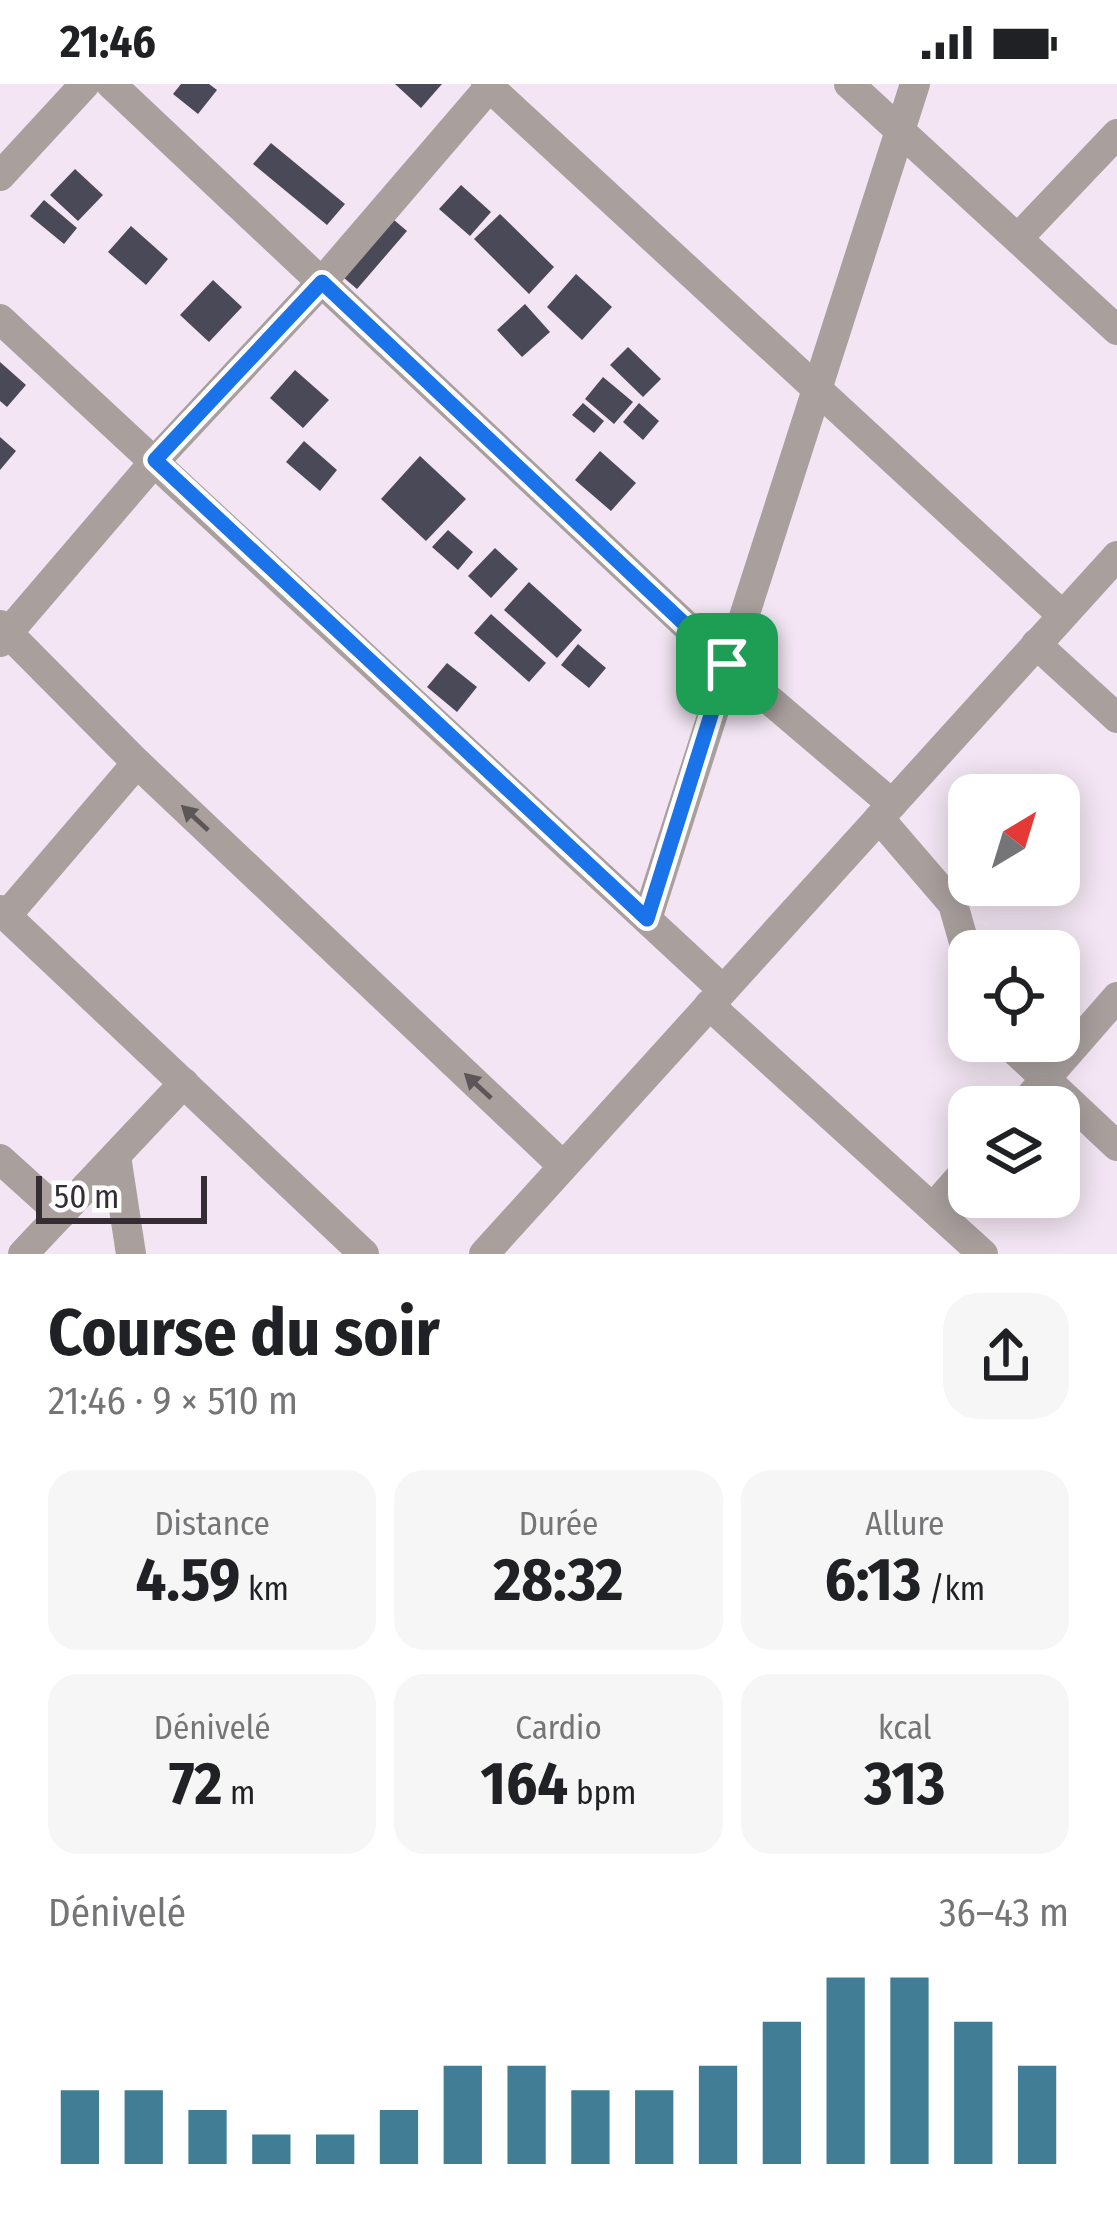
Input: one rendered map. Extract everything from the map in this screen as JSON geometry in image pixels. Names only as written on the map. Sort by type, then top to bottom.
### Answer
[{"type":"street","points":[[0,176],[85,84]]},
{"type":"street","points":[[111,84],[885,811],[953,904],[961,930]]},
{"type":"street","points":[[849,84],[1117,331]]},
{"type":"street","points":[[647,919],[915,84]]},
{"type":"street","points":[[563,1166],[2,632],[322,282],[489,85],[1062,615]]},
{"type":"street","points":[[1019,237],[1117,134]]},
{"type":"street","points":[[0,319],[647,919],[716,997],[983,1254]]},
{"type":"street","points":[[484,1254],[1117,556]]},
{"type":"street","points":[[1036,644],[1117,718]]},
{"type":"street","points":[[137,763],[3,913],[364,1254]]},
{"type":"street","points":[[1040,1086],[1117,997]]},
{"type":"street","points":[[1028,1062],[1117,1146]]},
{"type":"street","points":[[23,1254],[184,1083]]},
{"type":"street","points":[[116,1156],[130,1254]]},
{"type":"street","points":[[0,1159],[61,1214]]},
{"type":"street","points":[[933,1208],[948,1191]]},
{"type":"building","points":[[181,84],[209,84],[217,90],[198,114],[173,94]]},
{"type":"building","points":[[395,84],[442,84],[421,108]]},
{"type":"building","points":[[271,143],[345,204],[327,225],[253,164]]},
{"type":"building","points":[[75,169],[103,195],[78,221],[50,195]]},
{"type":"building","points":[[461,185],[491,212],[470,236],[439,209]]},
{"type":"building","points":[[44,200],[77,228],[64,244],[30,216]]},
{"type":"building","points":[[387,214],[407,231],[357,289],[337,272]]},
{"type":"building","points":[[500,214],[554,267],[529,294],[474,239]]},
{"type":"building","points":[[131,226],[168,259],[146,285],[108,252]]},
{"type":"building","points":[[576,274],[612,307],[582,340],[547,307]]},
{"type":"building","points":[[213,280],[242,307],[209,342],[180,315]]},
{"type":"building","points":[[525,304],[550,332],[522,357],[497,330]]},
{"type":"building","points":[[628,347],[661,379],[643,397],[610,365]]},
{"type":"building","points":[[0,362],[26,385],[7,407],[0,401]]},
{"type":"building","points":[[295,370],[329,400],[303,428],[270,398]]},
{"type":"building","points":[[603,377],[633,402],[614,424],[585,399]]},
{"type":"building","points":[[583,403],[604,421],[594,433],[572,415]]},
{"type":"building","points":[[639,403],[659,421],[643,440],[623,422]]},
{"type":"building","points":[[0,437],[16,451],[0,470]]},
{"type":"building","points":[[304,441],[337,470],[320,491],[286,462]]},
{"type":"building","points":[[600,451],[636,483],[611,511],[575,480]]},
{"type":"building","points":[[420,456],[466,499],[426,541],[381,499]]},
{"type":"building","points":[[448,530],[473,552],[458,570],[432,547]]},
{"type":"building","points":[[495,548],[518,569],[491,598],[468,576]]},
{"type":"building","points":[[529,582],[582,630],[557,658],[504,610]]},
{"type":"building","points":[[491,614],[546,663],[529,682],[474,633]]},
{"type":"building","points":[[578,644],[606,668],[589,688],[561,665]]},
{"type":"building","points":[[447,663],[477,687],[457,712],[427,687]]},
{"type":"route","points":[[322,282],[727,664],[647,919],[155,460],[322,282]]}]
